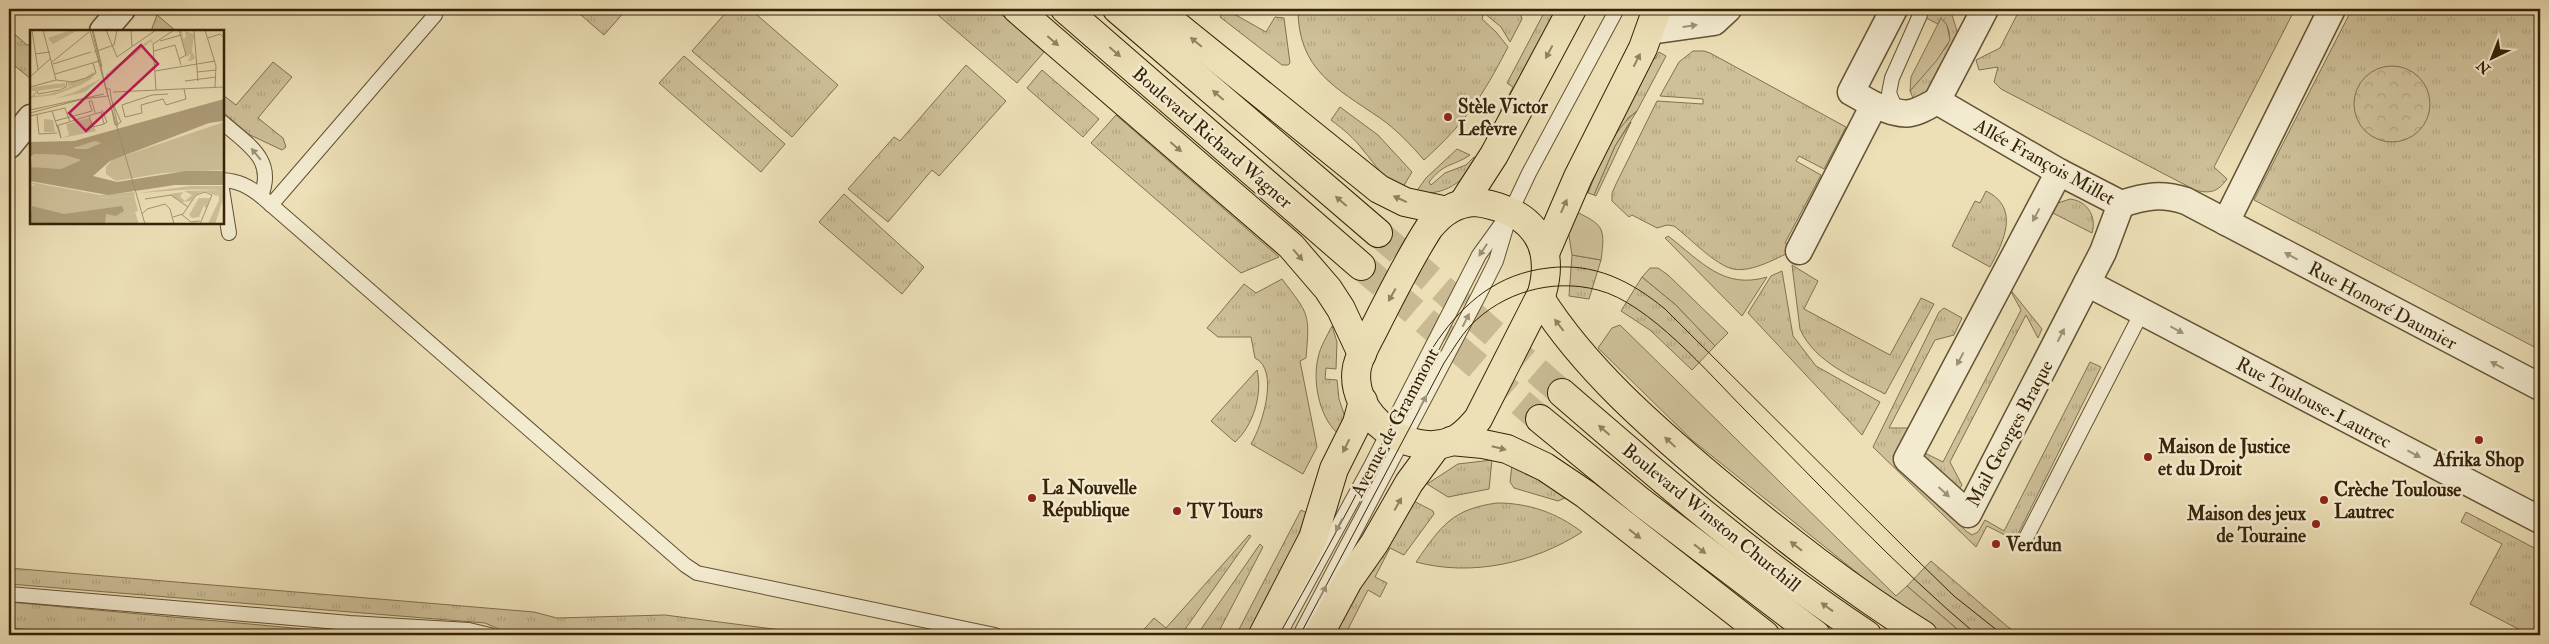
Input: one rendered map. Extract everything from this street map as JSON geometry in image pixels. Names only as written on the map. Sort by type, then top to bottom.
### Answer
[{"type":"main road","points":[[1016,9],[1291,246],[1328,289],[1341,309],[1362,354]]},
{"type":"main road","name":"Boulevard Richard Wagner","points":[[1065,9],[1360,266]]},
{"type":"main road","name":"Boulevard Richard Wagner","points":[[1118,9],[1378,233]]},
{"type":"main road","points":[[1156,9],[1379,189],[1406,202],[1455,207],[1489,204],[1511,211],[1529,226],[1546,251]]},
{"type":"main road","points":[[1572,9],[1494,155],[1455,207],[1434,222],[1423,237],[1362,354],[1356,377],[1363,401],[1376,420],[1396,436],[1444,443],[1483,444],[1507,449],[1545,467],[1585,494],[1765,635]]},
{"type":"main road","points":[[1319,635],[1348,581],[1374,544],[1409,483],[1444,443],[1468,430],[1478,419],[1540,298],[1545,281],[1546,251],[1578,176],[1654,20]]},
{"type":"main road","points":[[1540,298],[1574,345],[1672,444],[1834,576],[1922,635]]},
{"type":"main road","name":"Boulevard Winston Churchill","points":[[1562,393],[1691,504],[1772,567],[1867,635]]},
{"type":"main road","name":"Avenue de Grammont","points":[[1264,635],[1313,538],[1334,469],[1357,423],[1363,401]]},
{"type":"main road","name":"Boulevard Winston Churchill","points":[[1540,419],[1648,508],[1816,635]]},
{"type":"street","points":[[1654,20],[1714,22],[1728,9]]},
{"type":"street","points":[[1894,9],[1851,92],[1886,109],[1917,113],[1938,101],[1985,9]]},
{"type":"street","points":[[2226,222],[2258,154],[2332,9]]},
{"type":"street","name":"Allée François Millet","points":[[1938,101],[2058,172],[2122,204],[2151,196],[2168,195],[2186,201],[2226,222]]},
{"type":"street","points":[[1799,251],[1886,109]]},
{"type":"street","points":[[9,145],[30,119]]},
{"type":"street","name":"Mail Georges Braque","points":[[2058,172],[1907,459],[1968,514],[2103,252],[2122,204]]},
{"type":"street","name":"Rue Honoré Daumier","points":[[2226,222],[2540,387]]},
{"type":"street","name":"Rue Toulouse-Lautrec","points":[[2087,283],[2540,520]]},
{"type":"lane","name":"Avenue de Grammont","points":[[1300,635],[1396,436],[1479,254],[1511,211],[1617,9]]},
{"type":"lane","points":[[266,200],[435,15]]},
{"type":"lane","points":[[1886,109],[1892,78],[1920,15]]},
{"type":"lane","points":[[224,124],[250,146],[264,164],[266,200]]},
{"type":"lane","points":[[224,180],[236,181],[246,185],[266,200],[685,565],[697,573],[995,635]]},
{"type":"lane","points":[[224,202],[229,233]]},
{"type":"lane","points":[[2025,540],[2142,312]]},
{"type":"lane","name":"Avenue de Grammont","points":[[1279,635],[1396,436]]},
{"type":"lane","points":[[9,594],[340,622],[469,630],[490,635]]},
{"type":"green space","points":[[574,9],[627,9],[604,35]]},
{"type":"green space","points":[[729,9],[750,9],[838,85],[792,137],[692,51]]},
{"type":"green space","points":[[931,9],[995,9],[1044,52],[1017,83]]},
{"type":"green space","points":[[1225,9],[1266,32],[1275,17],[1284,18],[1290,63],[1282,65],[1220,17]]},
{"type":"green space","points":[[1298,9],[1519,9],[1522,19],[1510,42],[1501,27],[1484,13],[1482,19],[1508,47],[1472,108],[1439,146],[1424,160],[1409,143],[1380,118],[1349,97],[1322,75],[1312,62],[1305,48],[1300,30]]},
{"type":"green space","points":[[1546,9],[1562,9],[1496,124],[1504,101],[1506,101],[1513,87],[1507,83]]},
{"type":"green space","points":[[1908,9],[1950,9],[1958,34],[1927,94],[1918,99],[1913,98],[1910,91],[1947,46],[1949,34],[1948,28],[1941,19],[1938,24]]},
{"type":"green space","points":[[2020,9],[2295,9],[2214,167],[2227,179],[2217,189],[2205,192],[2195,190],[2001,89],[1994,82],[1998,67],[1979,70],[1976,60],[2000,48]]},
{"type":"green space","points":[[2352,9],[2540,9],[2540,350],[2254,200]]},
{"type":"green space","points":[[157,15],[175,30],[151,30]]},
{"type":"green space","points":[[1941,18],[1947,25],[1950,40],[1937,60],[1910,91],[1911,77]]},
{"type":"green space","points":[[9,29],[27,45],[30,45],[30,78],[15,66],[9,71]]},
{"type":"green space","points":[[1693,51],[1710,53],[1846,127],[1824,169],[1799,156],[1796,161],[1821,175],[1785,243],[1796,249],[1757,267],[1740,270],[1726,266],[1711,257],[1674,226],[1667,225],[1657,228],[1632,215],[1629,217],[1612,201],[1612,193],[1616,184],[1657,101],[1703,104],[1703,99],[1660,96],[1679,62]]},
{"type":"green space","points":[[1659,52],[1666,56],[1637,111],[1628,118],[1597,171],[1588,193],[1582,190],[1651,58],[1655,59]]},
{"type":"green space","points":[[684,56],[785,144],[761,172],[659,83]]},
{"type":"green space","points":[[273,62],[292,77],[258,118],[283,138],[286,147],[282,150],[248,134],[224,113],[224,96],[236,105]]},
{"type":"green space","points":[[966,65],[1006,101],[939,176],[932,170],[888,222],[848,189],[894,137],[900,141]]},
{"type":"green space","points":[[2392,66],[2406,69],[2419,77],[2427,90],[2430,104],[2427,118],[2419,131],[2406,139],[2392,142],[2378,139],[2365,131],[2357,118],[2354,104],[2357,90],[2365,77],[2378,69]]},
{"type":"green space","points":[[1042,70],[1099,119],[1083,137],[1027,88]]},
{"type":"green space","points":[[1340,107],[1378,135],[1412,172],[1403,187],[1385,176],[1356,142],[1331,120]]},
{"type":"green space","points":[[1637,111],[1615,146],[1594,195],[1588,193],[1613,138]]},
{"type":"green space","points":[[1116,115],[1279,257],[1241,273],[1091,143]]},
{"type":"green space","points":[[1631,122],[1596,196],[1594,195],[1615,146]]},
{"type":"green space","points":[[1457,149],[1470,155],[1440,171],[1429,182],[1431,185],[1445,173],[1466,165],[1474,157],[1481,161],[1460,181],[1444,190],[1427,193],[1416,192],[1426,178]]},
{"type":"green space","points":[[1986,191],[1997,198],[2006,216],[2004,237],[1990,267],[1952,246],[1975,201],[1980,203]]},
{"type":"green space","points":[[844,194],[924,267],[902,294],[819,222]]},
{"type":"green space","points":[[2070,199],[2076,200],[2089,210],[2093,221],[2092,233],[2049,211],[2058,203]]},
{"type":"green space","points":[[1573,210],[1596,223],[1600,228],[1603,240],[1601,260],[1572,255],[1568,230]]},
{"type":"green space","points":[[1668,236],[1713,271],[1725,276],[1738,280],[1767,277],[1742,316],[1665,238]]},
{"type":"green space","points":[[1572,255],[1601,260],[1589,299],[1569,296]]},
{"type":"green space","points":[[1792,265],[1818,281],[1804,309],[1890,355],[1921,298],[1934,304],[1885,394],[1837,368],[1815,351],[1807,341],[1800,329]]},
{"type":"green space","points":[[1650,268],[1658,268],[1668,275],[1728,333],[1715,346],[1676,305],[1642,277]]},
{"type":"green space","points":[[1782,271],[1793,336],[1816,366],[1880,402],[1862,435],[1748,313],[1771,276]]},
{"type":"green space","points":[[1642,277],[1676,305],[1715,346],[1692,370],[1650,330],[1621,311]]},
{"type":"green space","points":[[1282,279],[1303,308],[1308,331],[1306,358],[1300,361],[1317,447],[1303,474],[1251,444],[1264,412],[1268,386],[1262,364],[1255,358],[1251,337],[1218,337],[1207,328],[1244,284],[1256,293]]},
{"type":"green space","points":[[2009,288],[2042,329],[2038,338],[2026,315],[1950,462],[1962,485],[1956,493],[1919,460],[1923,452],[1943,462],[2021,310]]},
{"type":"green space","points":[[1944,308],[1962,318],[1954,335],[1935,340],[1889,428],[1914,428],[1901,466],[1972,535],[1978,532],[1985,520],[2004,531],[2090,362],[2101,367],[2015,540],[1987,526],[1976,547],[1873,447],[1939,312]]},
{"type":"green space","points":[[1620,325],[1896,596],[1907,586],[1964,635],[1937,635],[1922,625],[1692,440],[1598,348],[1612,328]]},
{"type":"green space","points":[[1332,326],[1337,342],[1336,369],[1326,368],[1325,379],[1337,380],[1339,399],[1345,417],[1341,436],[1328,421],[1323,411],[1319,401],[1316,379],[1319,354]]},
{"type":"green space","points":[[1257,370],[1259,389],[1255,409],[1247,427],[1235,442],[1211,421]]},
{"type":"green space","points":[[1492,460],[1489,489],[1448,497],[1427,484],[1458,464]]},
{"type":"green space","points":[[1512,465],[1533,474],[1567,497],[1558,501],[1514,488],[1510,482]]},
{"type":"green space","points":[[1410,499],[1433,511],[1434,514],[1404,555],[1390,548],[1375,577],[1387,583],[1380,597],[1368,590],[1345,635],[1329,635]]},
{"type":"green space","points":[[1497,503],[1509,503],[1542,510],[1563,519],[1582,532],[1544,552],[1502,564],[1459,568],[1416,562],[1433,538],[1449,521],[1469,510]]},
{"type":"green space","points":[[1301,510],[1307,513],[1304,533],[1254,635],[1236,635]]},
{"type":"green space","points":[[2466,512],[2540,551],[2540,635],[2530,635],[2470,604],[2502,544],[2461,522]]},
{"type":"green space","points":[[1249,535],[1251,536],[1181,635],[1139,635],[1154,618],[1166,628]]},
{"type":"green space","points":[[1260,544],[1263,547],[1217,635],[1197,635]]},
{"type":"green space","points":[[1931,561],[2008,627],[2020,635],[1964,635],[1907,586]]},
{"type":"green space","points":[[9,568],[534,612],[557,618],[665,615],[820,635],[761,633],[760,635],[658,635],[658,631],[633,629],[632,635],[513,635],[485,623],[9,584]]},
{"type":"green space","points":[[9,602],[326,631],[406,635],[85,635],[9,628]]},
{"type":"tunnel","points":[[1378,233],[1562,393]]},
{"type":"tunnel","points":[[1361,266],[1540,419]]},
{"type":"tram line","points":[[1279,635],[1350,506],[1403,400],[1438,340],[1459,314],[1484,292],[1513,276],[1548,268],[1565,267],[1581,268],[1611,276],[1639,290],[1665,309],[1954,596],[2003,635]]},
{"type":"tram line","points":[[1300,635],[1444,363],[1463,335],[1483,314],[1497,304],[1529,291],[1563,286],[1598,290],[1617,297],[1657,324],[1696,360],[1888,554],[1977,635]]},
{"type":"place","name":"Stèle Victor Lefèvre","points":[[1448,117]]},
{"type":"place","name":"Afrika Shop","points":[[2479,440]]},
{"type":"place","name":"Maison de Justice et du Droit","points":[[2148,457]]},
{"type":"place","name":"La Nouvelle République","points":[[1032,498]]},
{"type":"place","name":"Crèche Toulouse Lautrec","points":[[2324,500]]},
{"type":"place","name":"TV Tours","points":[[1177,511]]},
{"type":"place","name":"Maison des jeux de Touraine","points":[[2316,524]]},
{"type":"place","name":"Verdun","points":[[1996,544]]}]
